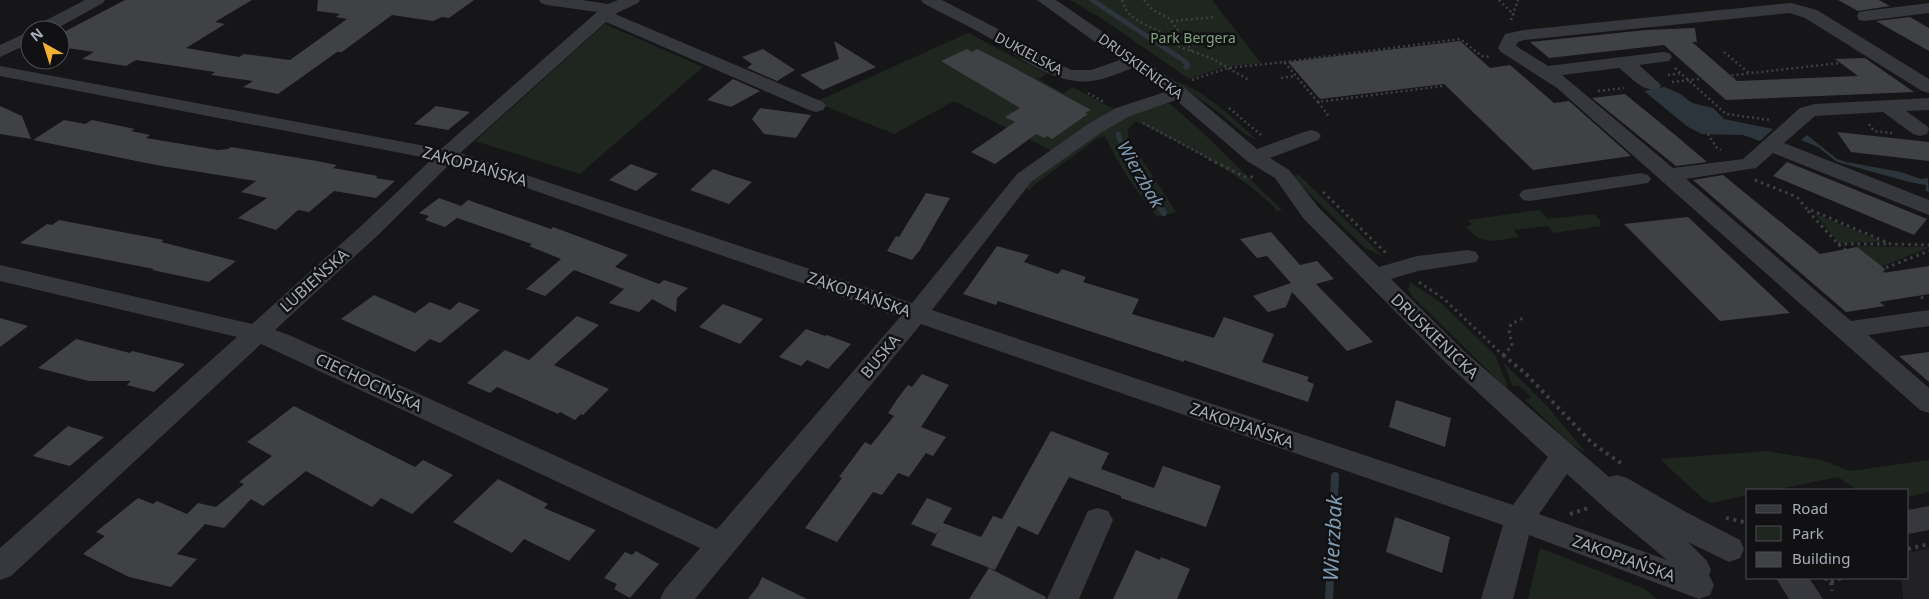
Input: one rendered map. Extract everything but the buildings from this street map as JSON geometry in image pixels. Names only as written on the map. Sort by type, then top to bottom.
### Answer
[{"type":"street","points":[[60,20],[97,0]]},
{"type":"street","points":[[548,0],[607,12],[816,106]]},
{"type":"street","name":"LUBIEŃSKA","points":[[0,567],[369,231],[454,147],[607,12],[632,0]]},
{"type":"street","name":"DUKIELSKA","points":[[929,0],[992,33],[1026,54],[1063,72],[1077,76],[1097,74],[1135,61]]},
{"type":"street","name":"DRUSKIENICKA","points":[[1045,0],[1135,61],[1184,87],[1208,115],[1259,166],[1266,179],[1311,213],[1456,358],[1617,502],[1674,547],[1701,584]]},
{"type":"street","points":[[1929,87],[1811,14],[1792,8],[1524,34],[1511,38],[1507,48],[1564,84],[1929,402]]},
{"type":"street","points":[[1865,16],[1929,8]]},
{"type":"street","points":[[0,52],[20,41]]},
{"type":"street","points":[[1543,72],[1587,73],[1623,62],[1663,57]]},
{"type":"street","points":[[1623,62],[1652,84]]},
{"type":"street","name":"ZAKOPIAŃSKA","points":[[0,71],[447,155],[1519,519],[1701,584]]},
{"type":"street","name":"BUSKA","points":[[676,599],[916,313],[1024,178],[1096,128],[1123,112],[1184,87]]},
{"type":"street","points":[[1669,175],[1732,167],[1754,162],[1807,112],[1929,104]]},
{"type":"street","points":[[1888,106],[1920,130]]},
{"type":"street","points":[[1259,166],[1311,136]]},
{"type":"street","points":[[1772,145],[1929,208]]},
{"type":"street","points":[[1530,195],[1642,179]]},
{"type":"street","points":[[1374,276],[1417,264],[1468,257]]},
{"type":"street","name":"CIECHOCIŃSKA","points":[[0,273],[256,333],[280,341],[721,544]]},
{"type":"street","points":[[1845,330],[1929,318]]},
{"type":"street","points":[[1497,599],[1519,519],[1565,455]]},
{"type":"street","name":"DRUSKIENICKA","points":[[1565,455],[1679,523],[1738,550]]},
{"type":"street","points":[[1909,522],[1929,518]]},
{"type":"street","points":[[1064,599],[1098,520]]},
{"type":"street","points":[[1701,584],[1700,558],[1712,550],[1738,550]]},
{"type":"street","points":[[1793,579],[1819,591]]},
{"type":"path","points":[[1122,0],[1127,12],[1135,19],[1162,32],[1178,46],[1211,58],[1249,80]]},
{"type":"path","points":[[1144,0],[1153,10],[1171,21],[1195,52]]},
{"type":"path","points":[[1499,0],[1514,15]]},
{"type":"path","points":[[1171,21],[1216,17]]},
{"type":"path","points":[[1184,87],[1228,68],[1460,39],[1482,56],[1516,55]]},
{"type":"path","points":[[1724,52],[1750,73]]},
{"type":"path","points":[[1663,57],[1726,114],[1783,121],[1793,125]]},
{"type":"path","points":[[1284,62],[1330,118]]},
{"type":"path","points":[[1577,96],[1652,84],[1840,63]]},
{"type":"path","points":[[1281,78],[1296,76]]},
{"type":"path","points":[[1318,102],[1443,86]]},
{"type":"path","points":[[1081,90],[1245,177],[1259,166]]},
{"type":"path","points":[[1732,167],[1739,173],[1797,197],[1838,244],[1929,302]]},
{"type":"path","points":[[1321,190],[1392,258]]},
{"type":"path","points":[[1806,208],[1891,244]]},
{"type":"path","points":[[1838,244],[1929,245]]},
{"type":"path","points":[[1879,270],[1929,251]]},
{"type":"path","points":[[1414,278],[1444,299],[1503,355],[1525,373],[1592,442],[1630,469]]},
{"type":"path","points":[[1503,355],[1512,346],[1509,330],[1511,324],[1523,318]]},
{"type":"path","points":[[1718,517],[1746,523]]},
{"type":"path","points":[[1909,549],[1929,544]]},
{"type":"path","points":[[1819,591],[1839,579]]},
{"type":"shaded area","points":[[1664,87],[1679,93],[1692,103],[1713,108],[1724,119],[1773,129],[1760,141],[1743,135],[1702,134],[1688,127],[1644,91]]},
{"type":"shaded area","points":[[1807,135],[1837,159],[1901,172],[1921,179],[1928,178],[1929,192],[1926,191],[1926,185],[1837,162],[1818,147],[1801,140]]},
{"type":"shaded area","points":[[1929,548],[1929,599],[1903,599],[1901,579],[1909,579],[1909,553]]},
{"type":"green space","name":"Park Bergera","points":[[1070,0],[1212,0],[1261,63],[1224,67],[1189,79],[1101,18]]},
{"type":"green space","points":[[605,24],[703,67],[580,174],[475,141]]},
{"type":"green space","points":[[968,33],[1047,74],[1038,79],[1063,93],[1073,87],[1114,109],[1052,151],[954,101],[894,134],[815,102]]},
{"type":"green space","points":[[1174,81],[1184,84],[1207,97],[1257,140],[1246,135],[1217,111]]},
{"type":"green space","points":[[1166,103],[1170,104],[1200,130],[1282,210],[1276,211],[1275,208],[1244,181],[1209,159],[1136,121],[1129,129],[1129,139],[1176,212],[1157,217],[1135,188],[1105,136],[1098,138],[1031,187],[1031,191],[1023,186],[1126,115]]},
{"type":"green space","points":[[1299,175],[1384,257],[1365,248],[1291,176]]},
{"type":"green space","points":[[1539,210],[1548,219],[1594,214],[1600,220],[1601,226],[1554,233],[1548,226],[1514,230],[1519,237],[1490,241],[1478,237],[1466,227],[1472,224],[1468,220]]},
{"type":"green space","points":[[1814,213],[1883,242],[1839,243]]},
{"type":"green space","points":[[1856,246],[1929,247],[1929,248],[1877,268]]},
{"type":"green space","points":[[1410,282],[1440,302],[1495,355],[1508,387],[1506,388],[1412,296],[1408,289]]},
{"type":"green space","points":[[1503,362],[1549,408],[1586,453],[1570,443],[1525,400],[1531,397],[1518,385],[1513,387]]},
{"type":"green space","points":[[1766,451],[1822,460],[1850,471],[1929,460],[1929,492],[1909,497],[1909,489],[1856,489],[1838,477],[1779,489],[1746,489],[1746,495],[1712,503],[1702,498],[1660,459]]},
{"type":"green space","points":[[1540,548],[1645,589],[1657,599],[1528,599]]},
{"type":"waterway","name":"Wierzbak","points":[[1092,0],[1183,60],[1188,65],[1186,67]]},
{"type":"waterway","name":"Wierzbak","points":[[1118,134],[1129,160]]},
{"type":"waterway","name":"Wierzbak","points":[[1128,159],[1164,213]]},
{"type":"waterway","name":"Wierzbak","points":[[1329,599],[1335,476]]}]
